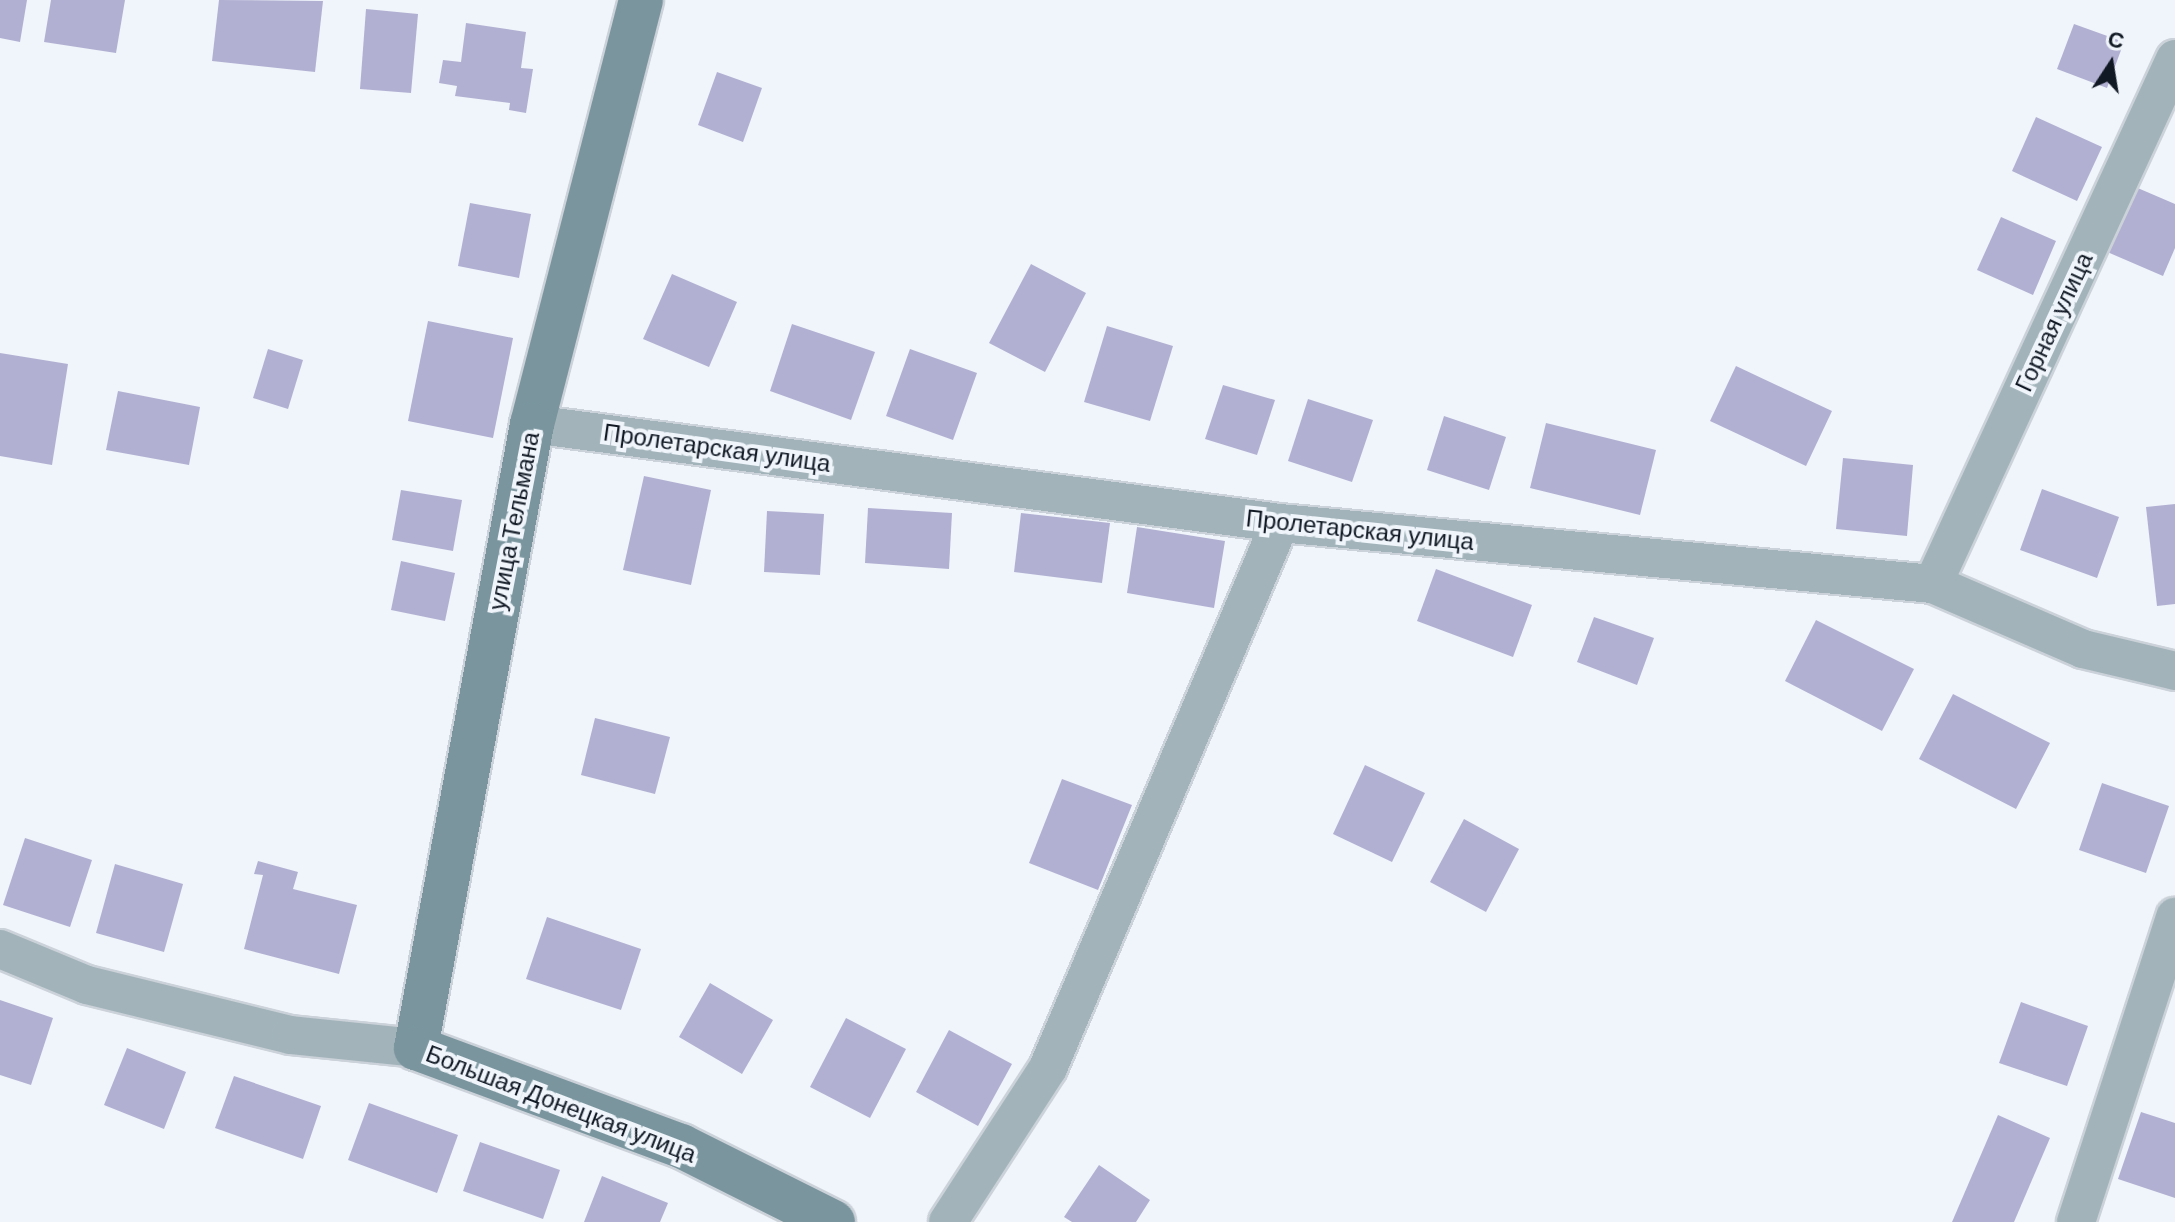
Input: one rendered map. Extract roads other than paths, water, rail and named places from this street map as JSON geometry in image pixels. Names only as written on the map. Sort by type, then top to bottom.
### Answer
[{"type":"street","name":"улица Тельмана","points":[[416,1048],[532,424],[641,0]]},
{"type":"street","name":"Горная улица","points":[[1933,584],[2175,59]]},
{"type":"street","name":"Пролетарская улица","points":[[532,424],[1280,523],[1933,584],[2083,649],[2175,671]]},
{"type":"street","points":[[948,1222],[1048,1068],[1280,523]]},
{"type":"street","points":[[2076,1222],[2175,917]]},
{"type":"street","name":"Большая Донецкая улица","points":[[0,949],[87,985],[291,1035],[416,1048],[681,1146],[833,1222]]}]
